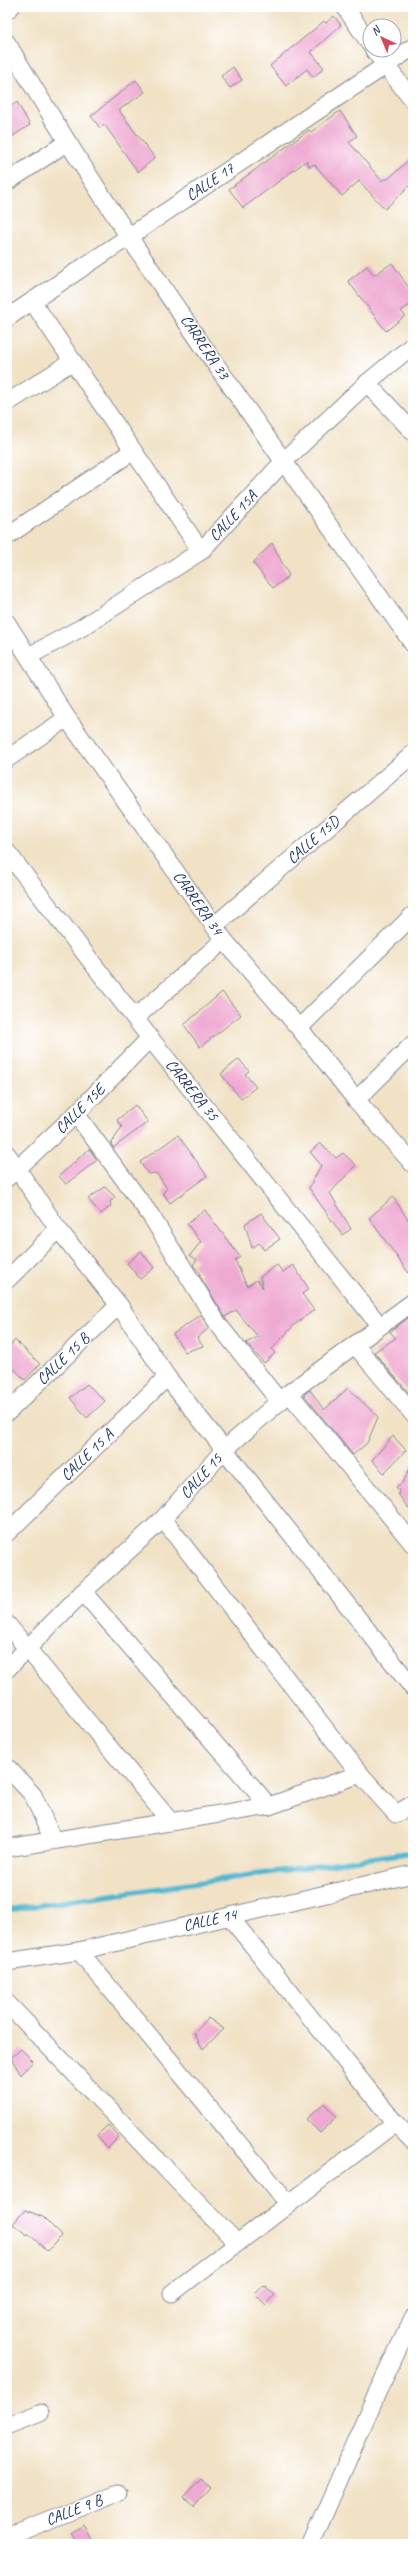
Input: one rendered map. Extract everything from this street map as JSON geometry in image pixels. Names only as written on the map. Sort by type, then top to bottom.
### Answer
[{"type":"street","points":[[7,10],[11,7]]},
{"type":"street","points":[[345,7],[362,32]]},
{"type":"street","name":"CARRERA 33","points":[[7,43],[66,143],[284,461],[413,644]]},
{"type":"street","name":"CALLE 17","points":[[7,318],[413,47]]},
{"type":"street","points":[[380,58],[413,100]]},
{"type":"street","points":[[7,182],[66,143]]},
{"type":"street","points":[[32,301],[201,551]]},
{"type":"street","name":"CALLE 15A","points":[[29,656],[82,628],[201,551],[284,461],[367,383],[413,345]]},
{"type":"street","points":[[10,396],[74,361]]},
{"type":"street","points":[[367,383],[413,432]]},
{"type":"street","points":[[7,536],[132,451]]},
{"type":"street","name":"CARRERA 34","points":[[7,623],[67,718],[224,940],[299,1028],[356,1100],[413,1164]]},
{"type":"street","points":[[7,759],[67,718]]},
{"type":"street","name":"CALLE 15D","points":[[214,926],[413,754]]},
{"type":"street","name":"CARRERA 35","points":[[7,852],[150,1038],[380,1326]]},
{"type":"street","points":[[299,1028],[413,915]]},
{"type":"street","points":[[135,1018],[224,940]]},
{"type":"street","name":"CALLE 15E","points":[[12,1174],[76,1114],[150,1038]]},
{"type":"street","points":[[356,1100],[413,1044]]},
{"type":"street","points":[[76,1114],[151,1216],[218,1324],[413,1544]]},
{"type":"street","points":[[7,1154],[12,1174],[119,1305],[167,1377],[413,1688]]},
{"type":"street","points":[[7,1280],[58,1229]]},
{"type":"street","name":"CALLE 15","points":[[7,1669],[83,1592],[162,1519],[224,1450],[284,1398],[413,1302]]},
{"type":"street","name":"CALLE 15 B","points":[[7,1413],[119,1305]]},
{"type":"street","points":[[355,1345],[413,1414]]},
{"type":"street","name":"CALLE 15 A","points":[[7,1533],[167,1377]]},
{"type":"street","points":[[162,1519],[360,1774],[396,1814],[413,1804]]},
{"type":"street","points":[[83,1592],[269,1806]]},
{"type":"street","points":[[7,1624],[29,1647],[170,1821]]},
{"type":"street","points":[[7,1767],[32,1795],[53,1840]]},
{"type":"street","points":[[7,1848],[269,1806],[360,1774]]},
{"type":"street","name":"CALLE 14","points":[[7,1962],[78,1951],[413,1874]]},
{"type":"street","points":[[229,1916],[395,2123],[413,2141]]},
{"type":"street","points":[[78,1951],[289,2204]]},
{"type":"street","points":[[7,2003],[237,2243]]},
{"type":"street","points":[[172,2293],[395,2123]]},
{"type":"street","points":[[311,2544],[376,2395],[413,2318]]},
{"type":"street","points":[[7,2426],[40,2413]]},
{"type":"street","name":"CALLE 9 B","points":[[7,2536],[118,2493]]},
{"type":"building","points":[[334,16],[341,25],[311,52],[324,68],[313,77],[307,69],[286,86],[270,66],[324,21],[326,23]]},
{"type":"building","points":[[233,67],[242,80],[230,88],[221,76]]},
{"type":"building","points":[[136,80],[145,92],[120,109],[120,112],[155,158],[138,172],[104,124],[100,128],[91,116]]},
{"type":"building","points":[[17,102],[30,125],[7,140],[7,109]]},
{"type":"building","points":[[340,111],[357,136],[349,142],[382,181],[385,178],[387,180],[413,156],[413,182],[385,209],[359,181],[342,196],[314,164],[310,167],[306,161],[243,208],[229,189],[309,130],[311,132]]},
{"type":"building","points":[[392,263],[413,294],[413,303],[401,311],[405,316],[386,331],[348,281],[367,266],[374,275]]},
{"type":"building","points":[[272,543],[289,576],[273,588],[253,563]]},
{"type":"building","points":[[222,992],[241,1015],[200,1047],[184,1025]]},
{"type":"building","points":[[239,1059],[249,1071],[245,1074],[256,1087],[241,1099],[221,1074]]},
{"type":"building","points":[[135,1105],[148,1122],[113,1148],[111,1144],[122,1127],[117,1120]]},
{"type":"building","points":[[178,1135],[207,1176],[170,1203],[163,1193],[167,1188],[156,1173],[148,1174],[140,1162]]},
{"type":"building","points":[[320,1143],[336,1158],[343,1153],[356,1165],[330,1193],[351,1229],[342,1235],[309,1188],[321,1165],[310,1152]]},
{"type":"building","points":[[89,1149],[97,1160],[66,1184],[59,1176]]},
{"type":"building","points":[[105,1187],[115,1197],[110,1202],[111,1206],[101,1214],[88,1199]]},
{"type":"building","points":[[393,1197],[413,1227],[413,1279],[369,1218]]},
{"type":"building","points":[[205,1210],[240,1257],[235,1260],[247,1286],[257,1280],[263,1288],[260,1277],[277,1265],[283,1272],[293,1265],[309,1289],[302,1294],[314,1310],[293,1326],[272,1349],[275,1353],[264,1363],[246,1343],[258,1337],[236,1310],[225,1317],[199,1275],[201,1274],[193,1265],[197,1260],[190,1255],[201,1242],[187,1224]]},
{"type":"building","points":[[261,1213],[280,1239],[264,1250],[259,1243],[252,1248],[245,1224]]},
{"type":"building","points":[[141,1251],[154,1268],[140,1279],[127,1263]]},
{"type":"building","points":[[413,1314],[413,1398],[374,1352],[396,1338],[390,1332]]},
{"type":"building","points":[[201,1315],[209,1328],[197,1338],[203,1346],[185,1352],[173,1334]]},
{"type":"building","points":[[15,1340],[40,1364],[25,1380],[7,1362],[7,1349]]},
{"type":"building","points":[[87,1384],[105,1401],[87,1418],[70,1398]]},
{"type":"building","points":[[348,1388],[378,1417],[367,1443],[353,1455],[304,1395],[310,1390],[324,1410]]},
{"type":"building","points":[[393,1436],[406,1450],[384,1473],[372,1460]]},
{"type":"building","points":[[413,1463],[413,1514],[398,1494],[399,1491],[396,1487],[403,1482]]},
{"type":"building","points":[[208,2018],[224,2029],[203,2049],[194,2033]]},
{"type":"building","points":[[21,2049],[33,2061],[21,2075],[11,2058]]},
{"type":"building","points":[[324,2103],[337,2117],[320,2133],[306,2119]]},
{"type":"building","points":[[108,2125],[119,2137],[107,2149],[97,2135]]},
{"type":"building","points":[[25,2210],[43,2217],[62,2236],[47,2251],[28,2233],[27,2235],[13,2224]]},
{"type":"building","points":[[264,2285],[275,2295],[266,2305],[255,2294]]},
{"type":"building","points":[[201,2479],[211,2488],[194,2508],[183,2498]]},
{"type":"building","points":[[85,2526],[95,2544],[78,2544],[72,2533]]},
{"type":"waterway","points":[[7,1910],[413,1852]]}]
